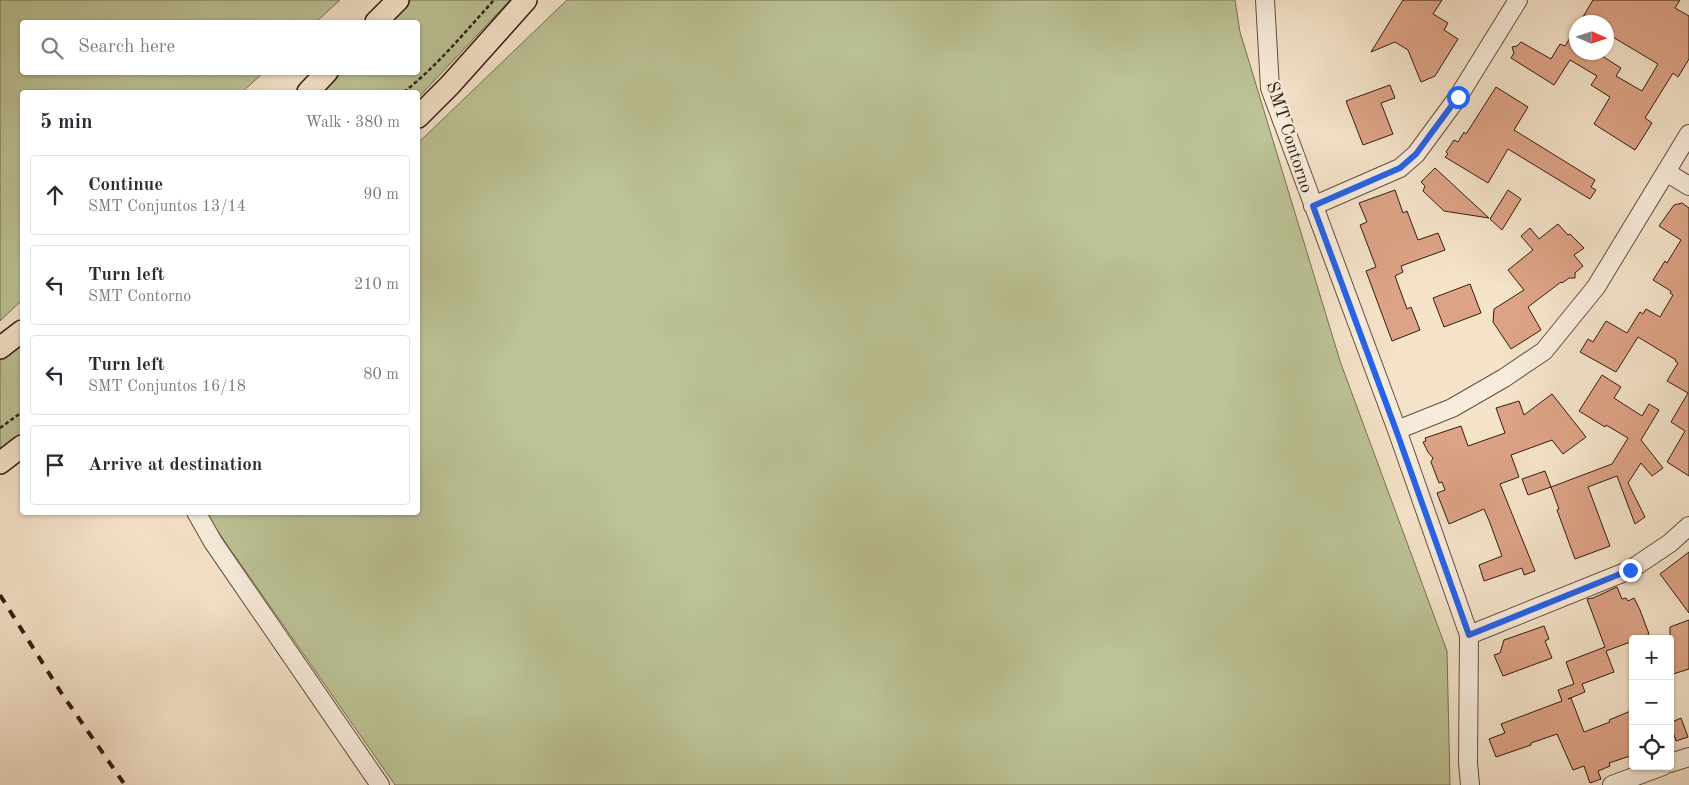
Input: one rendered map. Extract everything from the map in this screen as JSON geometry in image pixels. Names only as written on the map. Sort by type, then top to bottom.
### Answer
[{"type":"main road","points":[[378,20],[398,0]]},
{"type":"main road","points":[[420,115],[450,85],[526,0]]},
{"type":"main road","points":[[310,90],[324,75]]},
{"type":"main road","points":[[0,348],[20,333]]},
{"type":"main road","points":[[0,464],[20,448]]},
{"type":"street","name":"SMT Contorno","points":[[1265,0],[1270,88],[1469,635],[1468,763],[1470,785]]},
{"type":"street","points":[[1313,206],[1400,168],[1416,154],[1458,97],[1518,0]]},
{"type":"street","points":[[1396,430],[1452,408],[1544,352],[1596,287],[1689,134]]},
{"type":"street","points":[[1666,172],[1689,186]]},
{"type":"street","points":[[198,515],[212,542],[380,785]]},
{"type":"street","points":[[1469,635],[1630,570],[1670,543],[1689,526]]},
{"type":"street","points":[[1674,763],[1689,757]]},
{"type":"street","points":[[1612,785],[1652,770]]},
{"type":"path","points":[[407,90],[447,52],[494,0]]},
{"type":"path","points":[[0,428],[20,413]]},
{"type":"green space","points":[[0,0],[340,0],[318,20],[20,20],[20,75],[261,75],[244,90],[20,90],[20,302],[0,321]]},
{"type":"green space","points":[[411,0],[510,0],[420,96],[420,90],[322,90],[340,75],[420,75],[420,20],[392,20]]},
{"type":"green space","points":[[567,0],[1235,0],[1240,32],[1340,361],[1447,651],[1450,785],[395,785],[206,515],[420,515],[420,141]]},
{"type":"green space","points":[[20,328],[20,449],[0,464],[0,343]]},
{"type":"building","points":[[1403,0],[1442,0],[1433,14],[1448,23],[1444,30],[1458,39],[1435,76],[1421,82],[1408,50],[1395,42],[1371,52]]},
{"type":"building","points":[[1593,0],[1680,0],[1675,8],[1689,16],[1689,59],[1678,77],[1673,73],[1645,118],[1652,123],[1635,150],[1594,124],[1610,97],[1591,85],[1597,76],[1570,60],[1608,60],[1621,68],[1616,76],[1642,91],[1658,64],[1614,38],[1614,15],[1584,15]]},
{"type":"building","points":[[1569,39],[1570,60],[1554,85],[1511,58],[1514,53],[1512,47],[1517,46],[1521,42],[1551,59],[1560,44],[1565,46]]},
{"type":"building","points":[[1390,85],[1395,98],[1381,103],[1393,134],[1363,145],[1346,101]]},
{"type":"building","points":[[1496,87],[1528,107],[1514,130],[1595,180],[1591,187],[1596,190],[1590,199],[1508,149],[1488,183],[1445,157],[1454,140],[1458,142],[1464,132],[1466,134]]},
{"type":"building","points":[[1435,168],[1489,218],[1444,211],[1423,191],[1425,186],[1421,182]]},
{"type":"building","points":[[1395,190],[1403,213],[1407,211],[1418,240],[1438,233],[1445,250],[1401,266],[1403,272],[1395,276],[1407,309],[1411,307],[1420,330],[1392,341],[1366,271],[1376,267],[1360,225],[1367,222],[1359,203]]},
{"type":"building","points":[[1508,190],[1521,199],[1502,230],[1490,219]]},
{"type":"building","points":[[1682,203],[1689,208],[1689,476],[1667,462],[1685,431],[1671,422],[1688,393],[1667,381],[1678,363],[1676,360],[1638,337],[1616,372],[1580,352],[1588,339],[1593,342],[1606,321],[1627,333],[1640,312],[1643,314],[1646,309],[1660,317],[1673,295],[1670,293],[1671,291],[1653,280],[1665,261],[1667,263],[1681,240],[1659,226],[1674,205]]},
{"type":"building","points":[[1558,224],[1584,248],[1574,255],[1583,266],[1575,273],[1575,278],[1569,278],[1561,282],[1528,307],[1541,330],[1511,349],[1493,322],[1494,309],[1524,290],[1508,270],[1533,250],[1521,236],[1530,228],[1539,239]]},
{"type":"building","points":[[1470,284],[1481,313],[1444,327],[1433,298]]},
{"type":"building","points":[[1602,375],[1621,387],[1614,398],[1642,416],[1649,404],[1659,410],[1641,440],[1663,468],[1652,476],[1641,463],[1628,483],[1645,517],[1635,524],[1617,476],[1588,487],[1610,546],[1575,559],[1557,510],[1559,509],[1551,487],[1612,464],[1628,438],[1579,411]]},
{"type":"building","points":[[1552,394],[1586,437],[1563,454],[1552,440],[1511,455],[1519,477],[1500,484],[1535,571],[1524,575],[1522,568],[1484,581],[1479,565],[1502,556],[1484,509],[1449,524],[1437,493],[1445,490],[1442,482],[1439,483],[1431,462],[1433,458],[1423,442],[1426,441],[1425,438],[1461,426],[1468,446],[1505,433],[1496,408],[1519,401],[1524,415]]},
{"type":"building","points":[[1545,471],[1551,487],[1528,495],[1522,479]]},
{"type":"building","points":[[1689,552],[1689,613],[1660,574]]},
{"type":"building","points":[[1617,587],[1622,599],[1626,598],[1628,601],[1634,598],[1649,634],[1629,635],[1629,642],[1606,651],[1614,672],[1582,684],[1585,692],[1568,699],[1571,698],[1584,732],[1610,722],[1609,720],[1629,712],[1629,756],[1609,763],[1610,766],[1598,771],[1601,779],[1590,783],[1584,766],[1573,770],[1557,734],[1496,757],[1489,739],[1505,733],[1501,724],[1562,701],[1558,690],[1574,684],[1566,662],[1605,647],[1587,599]]},
{"type":"building","points":[[1689,620],[1689,669],[1674,674],[1674,635],[1670,635],[1670,627]]},
{"type":"building","points":[[1544,626],[1549,639],[1545,641],[1552,658],[1503,676],[1494,655],[1500,653],[1504,640]]},
{"type":"building","points":[[1681,718],[1688,737],[1676,741],[1674,721]]},
{"type":"railway","points":[[0,595],[62,694],[125,785]]},
{"type":"route","points":[[1458,97],[1416,154],[1400,168],[1313,206],[1469,635],[1630,570]]}]
